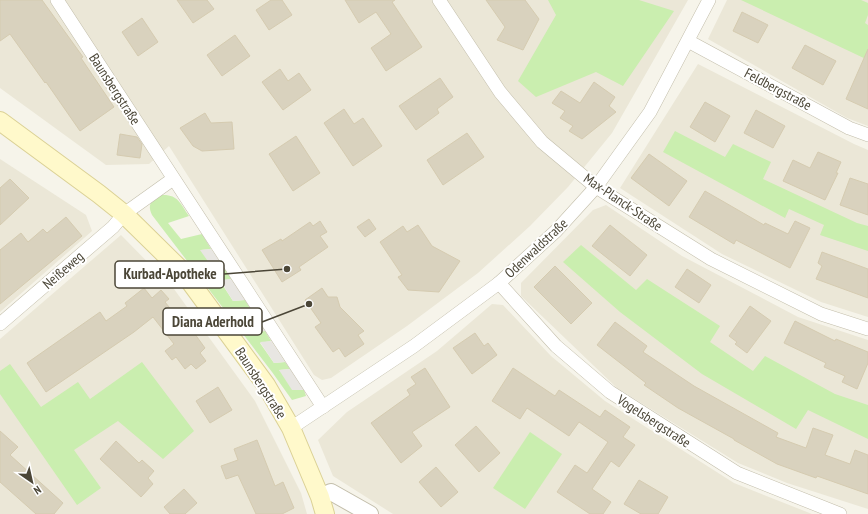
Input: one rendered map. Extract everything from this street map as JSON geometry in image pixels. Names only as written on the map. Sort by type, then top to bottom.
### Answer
[{"type":"main road","name":"Baunsbergstraße","points":[[0,122],[124,214],[183,272],[266,385],[291,428],[320,497],[325,514]]},
{"type":"street","name":"Baunsbergstraße","points":[[57,0],[323,407]]},
{"type":"street","name":"Max-Planck-Straße","points":[[439,0],[500,92],[542,142],[596,187],[711,259],[821,314],[868,329]]},
{"type":"street","name":"Odenwaldstraße","points":[[291,428],[414,346],[499,283],[556,231],[596,187],[650,112],[709,0]]},
{"type":"street","name":"Feldbergstraße","points":[[688,41],[849,128],[868,135]]},
{"type":"street","points":[[124,214],[173,179]]},
{"type":"street","name":"Neißeweg","points":[[0,324],[113,227],[124,214]]},
{"type":"street","name":"Vogelsbergstraße","points":[[499,283],[556,346],[610,392],[737,473],[840,514]]},
{"type":"street","points":[[320,497],[331,492],[370,514]]},
{"type":"shaded area","points":[[0,0],[688,0],[612,133],[568,187],[530,226],[478,273],[407,326],[331,378],[322,380],[314,375],[169,146],[149,164],[106,165],[0,88]]},
{"type":"shaded area","points":[[727,0],[868,0],[868,126],[847,118],[708,39]]},
{"type":"shaded area","points":[[698,64],[868,150],[868,317],[821,302],[722,254],[620,188]]},
{"type":"shaded area","points":[[0,159],[86,215],[92,231],[0,312]]},
{"type":"shaded area","points":[[606,205],[682,256],[798,317],[868,340],[868,509],[787,483],[738,463],[617,388],[521,296],[521,283],[593,210]]},
{"type":"shaded area","points":[[121,235],[174,289],[255,401],[301,493],[307,514],[0,514],[0,339]]},
{"type":"shaded area","points":[[211,249],[226,270],[214,270],[200,250]]},
{"type":"shaded area","points":[[231,279],[245,300],[233,301],[220,280]]},
{"type":"shaded area","points":[[492,304],[503,305],[551,356],[605,401],[734,483],[812,514],[393,514],[333,476],[318,440],[347,412],[437,351]]},
{"type":"shaded area","points":[[251,310],[265,331],[254,332],[240,311]]},
{"type":"shaded area","points":[[271,341],[285,362],[274,363],[260,342]]},
{"type":"shaded area","points":[[290,369],[304,390],[292,390],[279,370]]},
{"type":"green space","points":[[548,0],[639,0],[674,11],[623,86],[596,72],[536,97],[518,81],[556,15]]},
{"type":"green space","points":[[741,0],[861,0],[868,3],[868,15],[865,23],[868,25],[868,60]]},
{"type":"green space","points":[[675,131],[725,157],[733,144],[771,162],[763,179],[857,223],[868,226],[868,251],[820,235],[824,225],[789,209],[785,218],[663,152]]},
{"type":"green space","points":[[161,195],[171,196],[181,203],[189,216],[168,223],[181,239],[202,234],[211,249],[201,250],[226,270],[231,279],[220,281],[233,301],[245,300],[251,310],[241,311],[254,332],[265,331],[271,341],[260,343],[274,363],[285,362],[290,369],[279,370],[304,390],[306,396],[292,400],[152,215],[150,205]]},
{"type":"green space","points":[[581,245],[636,290],[647,279],[720,326],[710,342],[753,371],[765,356],[835,394],[868,405],[868,439],[808,410],[796,429],[702,374],[620,312],[563,262]]},
{"type":"green space","points":[[142,362],[194,431],[163,459],[118,421],[74,450],[101,488],[77,505],[0,394],[0,371],[10,364],[41,407],[78,382],[90,399]]},
{"type":"green space","points":[[530,432],[562,454],[525,509],[493,488]]},
{"type":"building","points":[[0,0],[42,0],[83,57],[81,58],[114,107],[80,131],[10,34],[0,41]]},
{"type":"building","points":[[177,0],[207,0],[214,9],[193,23]]},
{"type":"building","points":[[271,0],[282,0],[292,15],[269,30],[256,10]]},
{"type":"building","points":[[345,0],[395,0],[392,2],[422,47],[386,71],[371,48],[391,34],[376,12],[359,23]]},
{"type":"building","points":[[486,0],[525,0],[539,19],[523,50],[497,40],[505,27]]},
{"type":"building","points":[[742,12],[768,25],[758,43],[733,31]]},
{"type":"building","points":[[142,18],[158,42],[138,56],[122,32]]},
{"type":"building","points":[[235,35],[250,56],[222,76],[207,55]]},
{"type":"building","points":[[805,45],[836,61],[823,85],[792,68]]},
{"type":"building","points":[[868,49],[868,109],[846,99]]},
{"type":"building","points":[[280,69],[288,81],[299,73],[311,90],[283,110],[262,82]]},
{"type":"building","points":[[440,78],[453,97],[437,109],[439,113],[416,130],[399,106]]},
{"type":"building","points":[[594,82],[615,97],[609,106],[616,112],[582,139],[569,131],[573,126],[560,118],[565,111],[552,103],[561,91],[580,103]]},
{"type":"building","points":[[705,102],[730,116],[715,142],[690,127]]},
{"type":"building","points":[[344,109],[354,124],[363,118],[382,146],[353,166],[324,123]]},
{"type":"building","points":[[756,110],[785,126],[773,148],[744,133]]},
{"type":"building","points":[[205,113],[211,123],[232,122],[234,149],[202,151],[193,146],[180,128]]},
{"type":"building","points":[[467,133],[484,157],[443,185],[427,160]]},
{"type":"building","points":[[120,134],[137,137],[142,144],[140,158],[117,155]]},
{"type":"building","points":[[296,136],[320,173],[293,191],[269,154]]},
{"type":"building","points":[[818,152],[841,162],[836,173],[838,173],[825,200],[783,181],[793,160],[810,168]]},
{"type":"building","points":[[649,154],[687,181],[669,206],[631,178]]},
{"type":"building","points":[[850,178],[868,184],[868,215],[840,205]]},
{"type":"building","points":[[10,179],[29,198],[0,225],[0,188]]},
{"type":"building","points":[[705,191],[764,225],[765,223],[788,234],[795,221],[810,228],[790,268],[736,240],[734,244],[689,217]]},
{"type":"building","points":[[66,217],[82,236],[0,304],[0,250],[21,233],[28,242],[43,229],[47,233]]},
{"type":"building","points":[[369,219],[376,229],[365,237],[357,227]]},
{"type":"building","points":[[320,221],[327,232],[320,236],[328,247],[299,267],[301,270],[282,282],[262,250],[281,239],[282,241],[310,222],[313,226]]},
{"type":"building","points":[[418,225],[432,246],[460,261],[439,292],[408,290],[398,277],[402,275],[380,242],[403,226],[407,232]]},
{"type":"building","points":[[610,225],[647,255],[630,276],[592,246]]},
{"type":"building","points":[[822,252],[868,269],[868,298],[816,279],[822,266],[818,263]]},
{"type":"building","points":[[555,266],[592,303],[571,324],[534,287]]},
{"type":"building","points":[[687,269],[711,285],[699,303],[675,287]]},
{"type":"building","points":[[144,288],[152,298],[161,290],[169,299],[165,302],[189,332],[192,330],[205,348],[200,353],[206,361],[196,369],[191,364],[185,369],[176,357],[172,360],[165,351],[174,344],[153,317],[134,332],[46,392],[27,363],[100,312],[106,321],[127,306],[125,303]]},
{"type":"building","points":[[322,288],[328,297],[337,297],[340,307],[364,331],[358,335],[364,344],[345,357],[339,348],[333,352],[315,327],[321,323],[305,300]]},
{"type":"building","points":[[750,306],[771,321],[747,353],[735,344],[737,342],[729,336]]},
{"type":"building","points":[[795,321],[835,341],[836,339],[868,352],[868,363],[857,389],[842,382],[845,376],[824,367],[826,363],[784,343]]},
{"type":"building","points":[[615,322],[647,346],[643,352],[694,386],[778,433],[776,437],[806,448],[813,428],[833,435],[825,455],[850,464],[855,450],[868,455],[868,494],[777,464],[678,408],[644,385],[646,383],[597,345]]},
{"type":"building","points":[[475,333],[484,346],[488,343],[497,355],[472,374],[453,348]]},
{"type":"building","points":[[425,368],[450,407],[412,432],[422,446],[401,463],[371,423],[410,395],[407,390],[416,384],[411,377]]},
{"type":"building","points":[[513,368],[555,396],[559,390],[600,417],[605,410],[630,427],[623,437],[635,445],[619,467],[611,461],[592,489],[611,502],[603,514],[590,514],[557,492],[575,465],[587,473],[608,442],[579,422],[569,436],[527,408],[520,419],[492,401]]},
{"type":"building","points":[[218,387],[232,410],[210,423],[196,401]]},
{"type":"building","points":[[476,426],[500,453],[479,472],[455,445]]},
{"type":"building","points":[[0,431],[18,447],[10,455],[63,503],[54,514],[36,514],[0,482]]},
{"type":"building","points":[[257,440],[275,486],[283,482],[294,508],[282,514],[256,514],[238,475],[226,479],[221,466],[238,460],[234,449]]},
{"type":"building","points":[[116,441],[139,463],[142,460],[154,471],[148,478],[153,484],[141,497],[100,459]]},
{"type":"building","points":[[436,467],[458,492],[441,507],[419,482]]},
{"type":"building","points":[[639,480],[668,497],[658,514],[641,514],[624,504]]},
{"type":"building","points":[[184,489],[197,503],[185,514],[170,514],[164,507]]},
{"type":"place","name":"Kurbad-Apotheke","points":[[287,269]]},
{"type":"place","name":"Diana Aderhold","points":[[309,304]]}]
